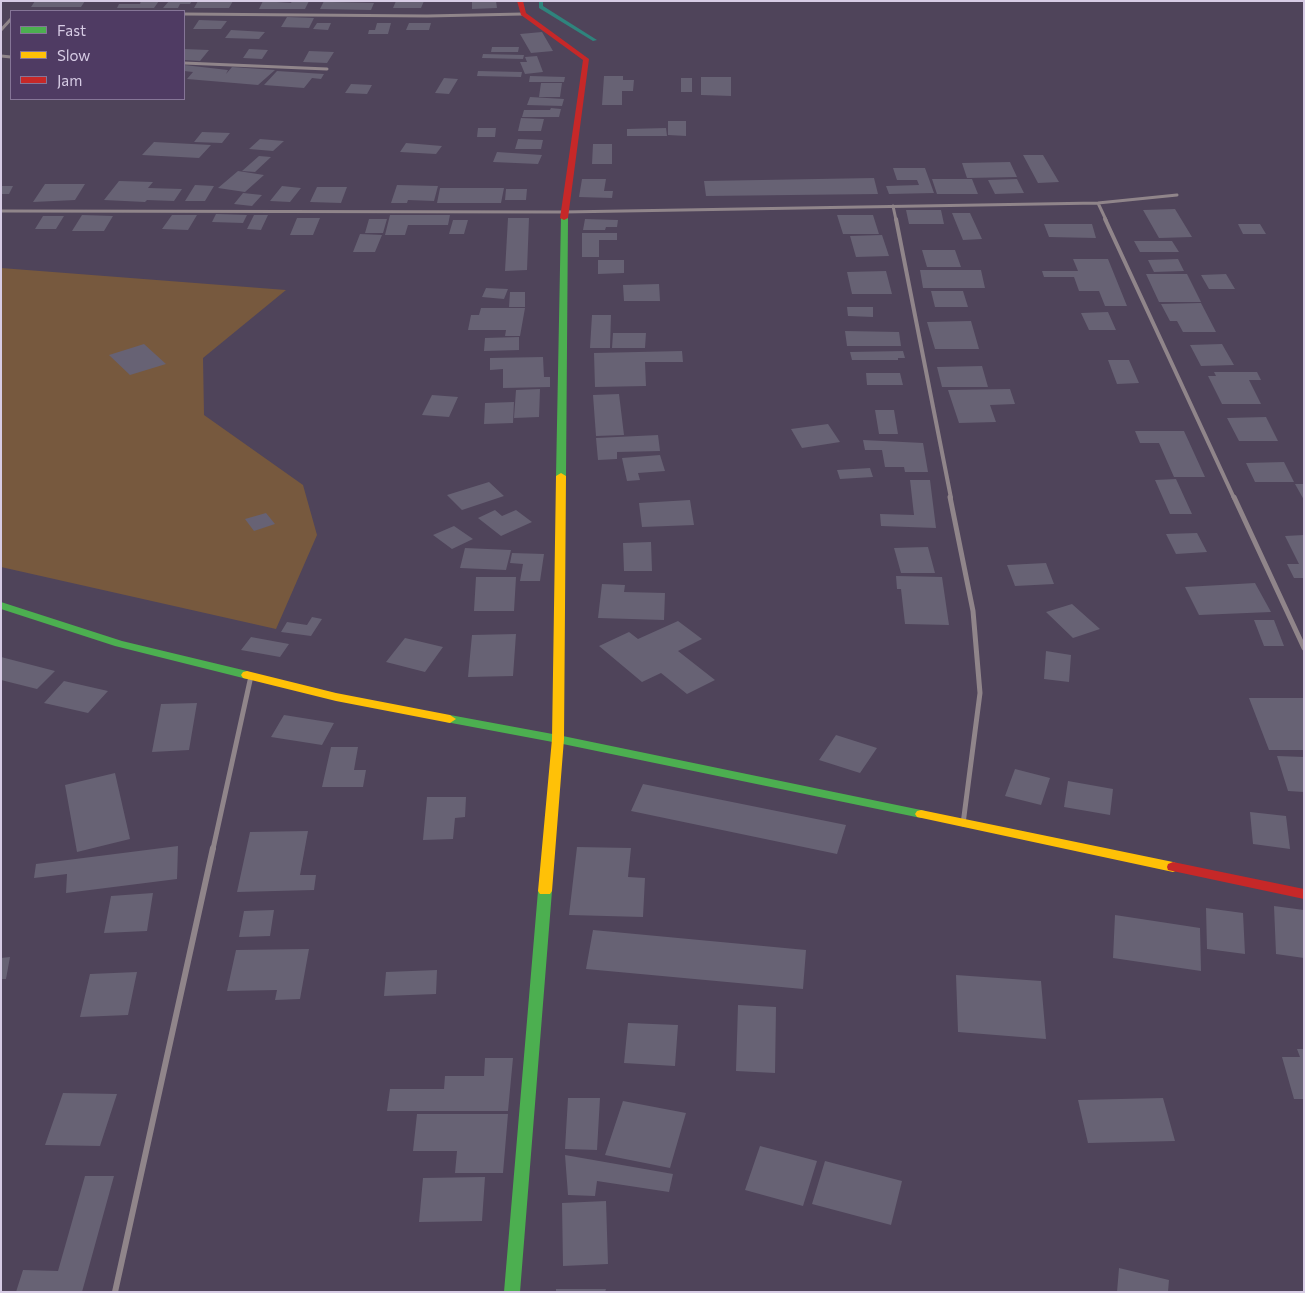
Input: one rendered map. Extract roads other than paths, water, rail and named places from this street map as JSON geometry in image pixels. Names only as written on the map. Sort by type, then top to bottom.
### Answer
[{"type":"street","points":[[520,1],[523,14]]},
{"type":"street","points":[[185,14],[427,16],[523,14],[586,59],[564,212],[558,739],[512,1292]]},
{"type":"street","points":[[1,30],[10,20]]},
{"type":"street","points":[[185,63],[327,69]]},
{"type":"street","points":[[1,211],[564,212],[1098,203],[1177,195]]},
{"type":"street","points":[[1098,203],[1304,648]]},
{"type":"street","points":[[892,206],[973,611],[980,693],[963,825]]},
{"type":"street","points":[[1,605],[119,644],[336,697],[558,739],[963,825],[1304,894]]},
{"type":"street","points":[[115,1292],[251,676]]},
{"type":"waterway","points":[[541,1],[541,7],[595,40]]}]
